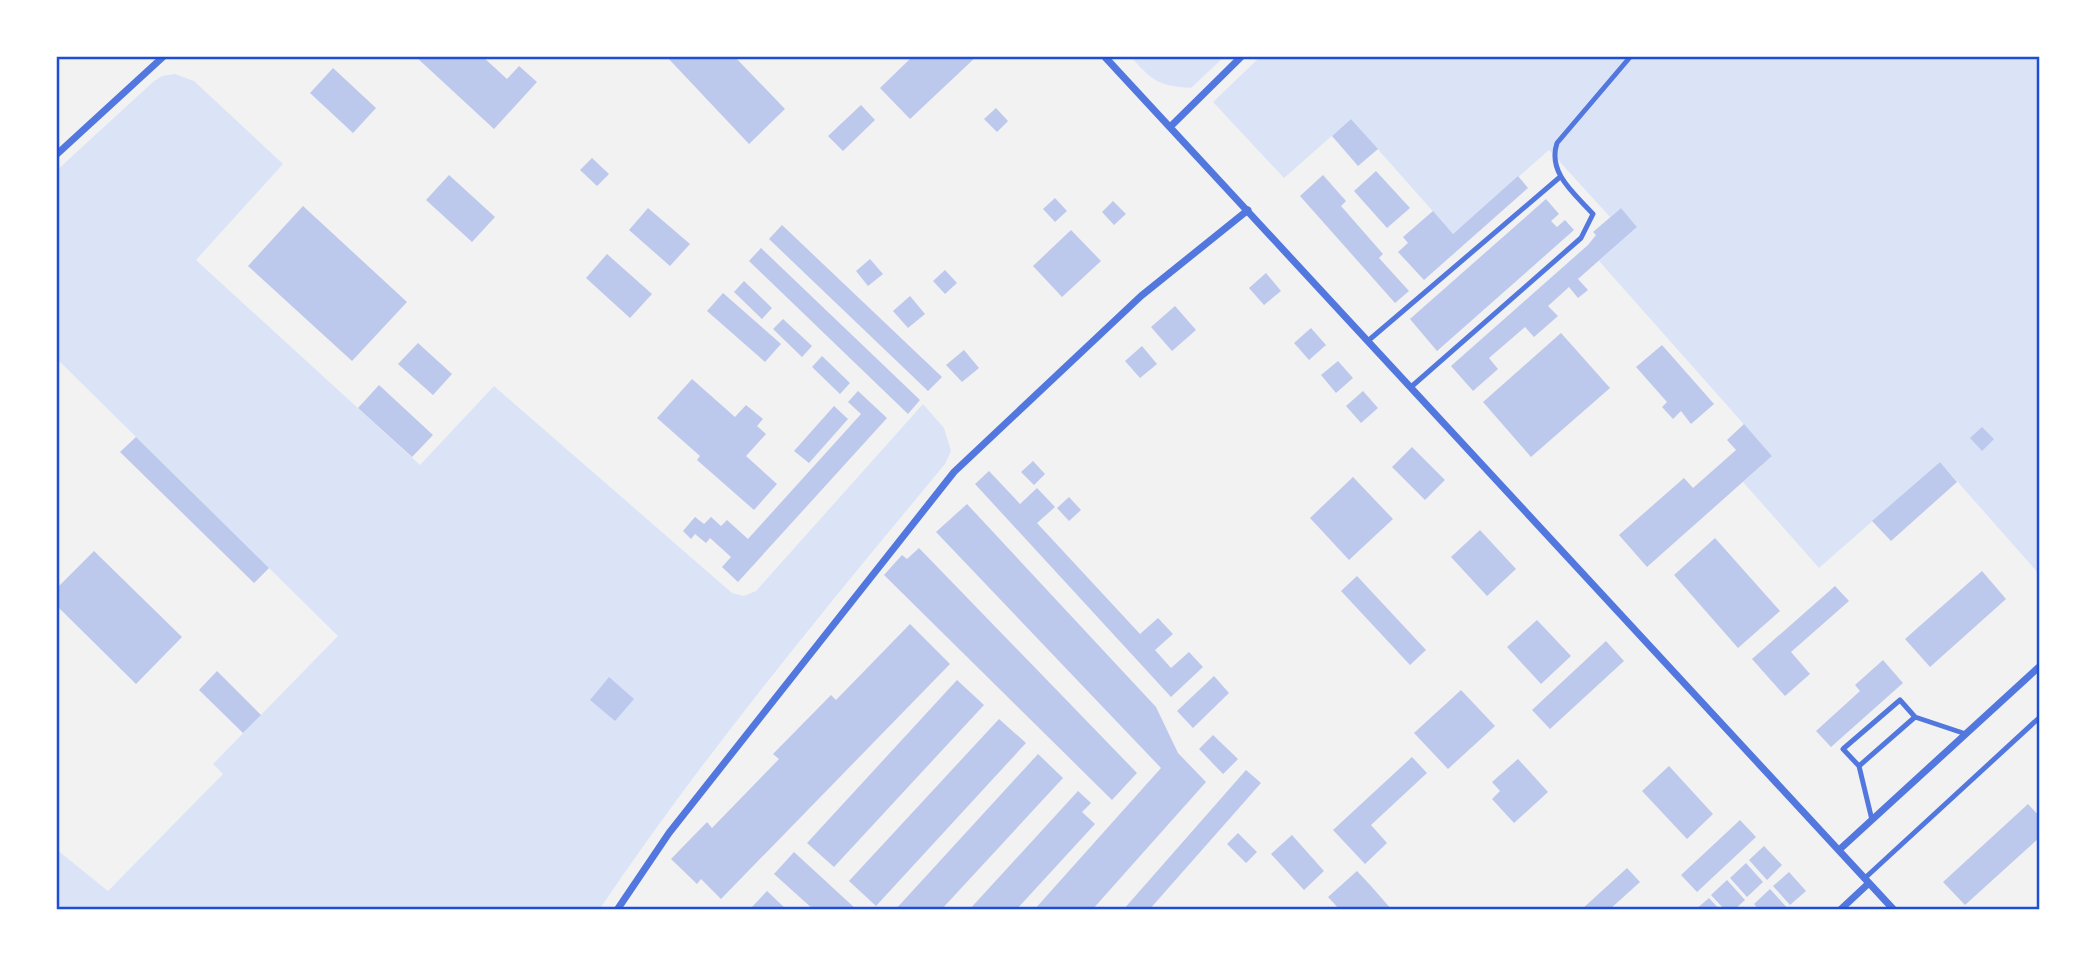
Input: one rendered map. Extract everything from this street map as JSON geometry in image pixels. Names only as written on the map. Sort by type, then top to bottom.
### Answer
[{"type":"street","points":[[56,155],[164,56]]},
{"type":"street","points":[[1104,56],[1894,910]]},
{"type":"street","points":[[1170,127],[1242,56]]},
{"type":"street","points":[[617,910],[669,834],[954,472],[1141,296],[1248,210]]},
{"type":"street","points":[[1839,850],[2040,666]]},
{"type":"street","points":[[1840,910],[1867,880]]},
{"type":"lane","points":[[1411,387],[1581,238],[1593,214],[1560,177],[1552,158],[1557,143],[1631,56]]},
{"type":"lane","points":[[1369,340],[1560,177]]},
{"type":"lane","points":[[1872,820],[1859,766],[1843,749],[1900,700],[1915,717],[1966,734]]},
{"type":"lane","points":[[1859,766],[1915,717]]},
{"type":"lane","points":[[1867,880],[2040,717]]},
{"type":"shaded area","points":[[1130,56],[1225,56],[1191,88],[1170,86],[1156,80]]},
{"type":"shaded area","points":[[1261,56],[2040,56],[2040,575],[1940,462],[1819,568],[1743,482],[1772,456],[1599,261],[1637,227],[1621,208],[1610,217],[1549,150],[1453,234],[1351,119],[1284,178],[1213,102]]},
{"type":"shaded area","points":[[175,74],[194,81],[283,164],[196,260],[420,465],[494,386],[732,593],[744,596],[756,591],[923,404],[944,428],[951,451],[945,464],[723,739],[599,910],[56,910],[56,849],[108,891],[223,774],[213,764],[338,636],[56,358],[56,171],[153,82],[162,76]]},
{"type":"building","points":[[415,56],[482,56],[507,79],[519,66],[537,82],[494,129]]},
{"type":"building","points":[[666,56],[734,56],[785,109],[749,144]]},
{"type":"building","points":[[913,56],[977,56],[910,119],[880,88]]},
{"type":"building","points":[[333,68],[376,108],[353,133],[310,93]]},
{"type":"building","points":[[861,105],[875,120],[843,151],[828,136]]},
{"type":"building","points":[[996,108],[1008,121],[997,132],[984,119]]},
{"type":"building","points":[[1351,119],[1378,149],[1358,166],[1332,136]]},
{"type":"building","points":[[592,158],[609,174],[597,186],[580,170]]},
{"type":"building","points":[[1376,171],[1410,208],[1387,228],[1354,191]]},
{"type":"building","points":[[449,175],[495,217],[472,242],[426,200]]},
{"type":"building","points":[[1323,175],[1346,201],[1341,206],[1383,254],[1379,258],[1409,291],[1395,303],[1300,196]]},
{"type":"building","points":[[1518,176],[1528,188],[1424,280],[1398,252],[1408,243],[1403,237],[1433,211],[1453,234]]},
{"type":"building","points":[[1055,198],[1067,211],[1055,222],[1043,209]]},
{"type":"building","points":[[1546,199],[1559,214],[1551,221],[1557,227],[1565,220],[1574,230],[1437,351],[1410,319]]},
{"type":"building","points":[[1113,201],[1126,214],[1114,225],[1102,212]]},
{"type":"building","points":[[303,206],[407,302],[352,361],[248,266]]},
{"type":"building","points":[[648,208],[690,244],[670,266],[629,230]]},
{"type":"building","points":[[1621,208],[1637,227],[1578,279],[1588,290],[1578,298],[1569,287],[1548,306],[1558,316],[1534,337],[1525,327],[1489,358],[1498,369],[1473,391],[1451,366],[1588,245],[1596,235],[1593,232]]},
{"type":"building","points":[[782,225],[942,377],[928,391],[769,239]]},
{"type":"building","points":[[1071,230],[1101,261],[1062,297],[1033,266]]},
{"type":"building","points":[[761,248],[920,400],[908,414],[749,261]]},
{"type":"building","points":[[607,254],[652,294],[630,318],[586,278]]},
{"type":"building","points":[[870,259],[883,274],[868,286],[856,271]]},
{"type":"building","points":[[945,270],[957,283],[945,294],[933,281]]},
{"type":"building","points":[[1266,273],[1281,291],[1264,305],[1249,288]]},
{"type":"building","points":[[744,281],[772,308],[762,319],[734,292]]},
{"type":"building","points":[[723,293],[781,344],[765,362],[707,311]]},
{"type":"building","points":[[910,296],[925,314],[908,328],[893,311]]},
{"type":"building","points":[[1175,306],[1196,330],[1172,351],[1151,327]]},
{"type":"building","points":[[783,319],[812,346],[802,357],[773,329]]},
{"type":"building","points":[[1311,328],[1326,345],[1309,360],[1294,343]]},
{"type":"building","points":[[1561,333],[1610,388],[1531,457],[1483,402]]},
{"type":"building","points":[[418,343],[452,374],[433,395],[398,364]]},
{"type":"building","points":[[1662,345],[1714,404],[1691,424],[1681,411],[1673,419],[1662,407],[1667,402],[1636,367]]},
{"type":"building","points":[[1142,346],[1157,364],[1140,378],[1125,361]]},
{"type":"building","points":[[964,350],[979,368],[962,382],[946,365]]},
{"type":"building","points":[[822,356],[850,383],[840,394],[812,367]]},
{"type":"building","points":[[1338,361],[1353,378],[1336,393],[1321,375]]},
{"type":"building","points":[[692,379],[735,417],[746,405],[763,419],[757,426],[766,434],[746,456],[777,484],[754,510],[697,460],[700,456],[657,418]]},
{"type":"building","points":[[379,385],[433,435],[412,457],[358,408]]},
{"type":"building","points":[[858,391],[887,418],[738,582],[722,567],[731,557],[710,538],[706,543],[695,534],[691,539],[683,531],[695,517],[704,524],[711,517],[721,526],[727,520],[748,539],[861,414],[848,402]]},
{"type":"building","points":[[1363,391],[1378,408],[1361,423],[1346,406]]},
{"type":"building","points":[[834,406],[848,419],[809,463],[794,451]]},
{"type":"building","points":[[1744,424],[1772,456],[1647,567],[1619,535],[1684,478],[1693,488],[1736,450],[1727,440]]},
{"type":"building","points":[[1982,427],[1994,439],[1982,451],[1970,438]]},
{"type":"building","points":[[136,437],[269,568],[254,583],[120,452]]},
{"type":"building","points":[[1412,447],[1445,480],[1425,500],[1392,467]]},
{"type":"building","points":[[1033,461],[1045,474],[1034,485],[1021,472]]},
{"type":"building","points":[[1940,462],[1957,482],[1891,541],[1872,521]]},
{"type":"building","points":[[989,471],[1020,504],[1037,488],[1055,507],[1037,523],[1140,634],[1158,618],[1173,634],[1155,650],[1171,668],[1189,652],[1203,667],[1171,697],[975,484]]},
{"type":"building","points":[[1353,477],[1393,519],[1349,560],[1310,518]]},
{"type":"building","points":[[1069,497],[1081,510],[1069,521],[1057,508]]},
{"type":"building","points":[[967,504],[1156,707],[1178,753],[1206,782],[1092,910],[1034,910],[1161,768],[936,532]]},
{"type":"building","points":[[1480,530],[1516,569],[1487,596],[1451,557]]},
{"type":"building","points":[[1715,538],[1780,611],[1738,648],[1674,575]]},
{"type":"building","points":[[919,548],[1137,773],[1112,800],[884,575],[902,555],[907,559]]},
{"type":"building","points":[[94,551],[182,637],[136,684],[56,605],[56,589]]},
{"type":"building","points":[[1982,571],[2006,599],[1930,667],[1905,639]]},
{"type":"building","points":[[1357,576],[1426,650],[1410,665],[1341,591]]},
{"type":"building","points":[[1835,586],[1849,601],[1791,652],[1810,674],[1785,696],[1752,659]]},
{"type":"building","points":[[1537,620],[1571,656],[1541,684],[1507,647]]},
{"type":"building","points":[[910,624],[950,664],[721,899],[701,879],[697,884],[671,859],[707,822],[712,828],[779,759],[773,754],[831,695],[836,700]]},
{"type":"building","points":[[1606,641],[1624,661],[1550,729],[1532,710]]},
{"type":"building","points":[[1883,660],[1903,683],[1831,747],[1816,731],[1860,691],[1855,685]]},
{"type":"building","points":[[217,671],[261,715],[243,733],[199,690]]},
{"type":"building","points":[[1214,676],[1229,693],[1193,728],[1177,711]]},
{"type":"building","points":[[609,677],[634,699],[615,721],[590,700]]},
{"type":"building","points":[[957,680],[984,705],[834,867],[807,843]]},
{"type":"building","points":[[1461,690],[1495,726],[1448,769],[1414,733]]},
{"type":"building","points":[[999,719],[1026,743],[876,906],[849,881]]},
{"type":"building","points":[[1213,735],[1238,759],[1223,774],[1199,749]]},
{"type":"building","points":[[1038,754],[1063,778],[941,910],[895,910]]},
{"type":"building","points":[[1412,757],[1427,773],[1371,825],[1387,843],[1365,864],[1333,830]]},
{"type":"building","points":[[1518,759],[1548,792],[1514,823],[1492,799],[1500,791],[1492,782]]},
{"type":"building","points":[[1669,766],[1713,814],[1687,839],[1642,791]]},
{"type":"building","points":[[1246,770],[1261,783],[1149,910],[1123,910]]},
{"type":"building","points":[[1078,791],[1091,803],[1082,812],[1095,824],[1016,910],[969,910]]},
{"type":"building","points":[[2028,804],[2040,817],[2040,837],[1965,905],[1943,882]]},
{"type":"building","points":[[1740,820],[1756,837],[1697,892],[1681,875]]},
{"type":"building","points":[[1238,833],[1257,852],[1246,863],[1227,844]]},
{"type":"building","points":[[1292,835],[1324,871],[1304,890],[1271,854]]},
{"type":"building","points":[[1764,846],[1782,865],[1767,880],[1749,860]]},
{"type":"building","points":[[794,852],[857,910],[814,910],[774,874]]},
{"type":"building","points":[[1746,863],[1763,882],[1747,897],[1730,878]]},
{"type":"building","points":[[1627,868],[1640,882],[1609,910],[1581,910]]},
{"type":"building","points":[[1357,871],[1392,910],[1340,910],[1328,897]]},
{"type":"building","points":[[1789,872],[1806,891],[1790,905],[1773,886]]},
{"type":"building","points":[[1727,880],[1745,900],[1734,910],[1725,910],[1711,895]]},
{"type":"building","points":[[1770,889],[1789,910],[1759,910],[1754,904]]},
{"type":"building","points":[[767,891],[787,910],[751,908]]},
{"type":"building","points":[[1709,898],[1720,910],[1695,910]]}]
